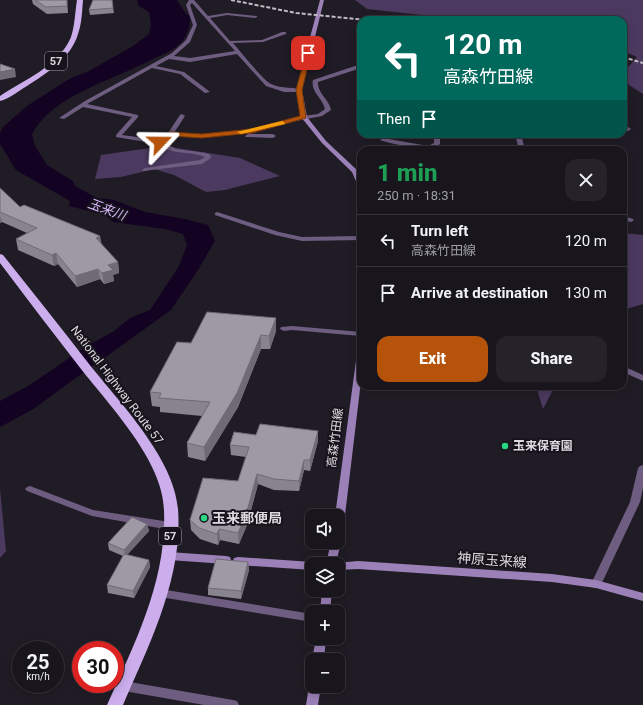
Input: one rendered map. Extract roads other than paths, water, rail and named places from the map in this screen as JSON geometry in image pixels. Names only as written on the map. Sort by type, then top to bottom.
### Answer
[{"type":"highway","name":"57","points":[[0,99],[49,66],[65,52],[74,39],[80,0]]},
{"type":"highway","name":"National Highway Route 57","points":[[0,257],[145,443],[158,465],[166,483],[171,509],[169,556],[160,593],[142,644],[124,686]]},
{"type":"highway","name":"National Highway Route 57","points":[[115,705],[121,693]]},
{"type":"main road","points":[[322,0],[299,90],[304,117],[324,142],[355,171],[357,176]]},
{"type":"main road","name":"高森竹田線","points":[[341,509],[357,380]]},
{"type":"main road","points":[[169,556],[305,566]]},
{"type":"main road","name":"神原玉来線","points":[[345,566],[521,576],[596,584],[643,596]]},
{"type":"main road","points":[[312,705],[314,693]]},
{"type":"street","points":[[62,118],[82,105],[153,67],[169,57],[188,41],[195,25],[188,5],[193,1],[200,0]]},
{"type":"street","points":[[193,1],[268,86],[284,90],[299,90]]},
{"type":"street","points":[[208,17],[227,14],[255,17]]},
{"type":"street","points":[[230,42],[263,41],[284,33]]},
{"type":"street","points":[[169,57],[190,60],[239,52]]},
{"type":"street","points":[[153,67],[182,73],[207,92]]},
{"type":"street","points":[[170,134],[208,135],[252,131],[304,117],[320,115],[328,110],[328,106],[314,84],[315,82],[319,79],[357,67]]},
{"type":"street","points":[[82,105],[136,116],[118,136],[160,142],[165,147],[170,149],[204,154],[208,156],[208,158],[202,162],[145,170]]},
{"type":"street","points":[[160,142],[170,134],[182,116]]},
{"type":"street","points":[[208,135],[221,139],[262,135],[274,136]]},
{"type":"street","points":[[383,140],[410,146]]},
{"type":"street","points":[[217,214],[277,234],[302,239],[357,238]]},
{"type":"street","points":[[284,329],[292,328],[357,334]]},
{"type":"street","points":[[627,371],[643,378]]},
{"type":"street","points":[[596,584],[635,502],[643,468]]},
{"type":"street","points":[[30,489],[92,513],[170,526]]},
{"type":"street","points":[[160,593],[305,617]]},
{"type":"street","points":[[124,686],[233,705]]},
{"type":"water","name":"玉来川","points":[[137,0],[177,0],[186,14],[190,16],[189,28],[184,39],[181,43],[169,51],[85,90],[54,109],[42,120],[32,134],[35,146],[47,165],[73,181],[75,186],[97,198],[114,200],[145,212],[185,219],[208,225],[215,241],[198,270],[171,310],[100,361],[93,354],[99,361],[32,410],[0,427],[0,401],[28,386],[87,346],[114,331],[130,318],[150,310],[179,266],[187,245],[183,234],[165,229],[113,222],[105,215],[69,206],[70,201],[16,170],[0,144],[0,133],[3,127],[27,106],[69,79],[89,71],[133,46],[149,34],[151,25],[149,12],[139,6]]},
{"type":"railway","points":[[231,0],[296,13],[357,19]]},
{"type":"railway","points":[[627,58],[643,63]]},
{"type":"place","name":"玉来保育園","points":[[505,446]]},
{"type":"place","name":"玉来郵便局","points":[[204,518]]}]
